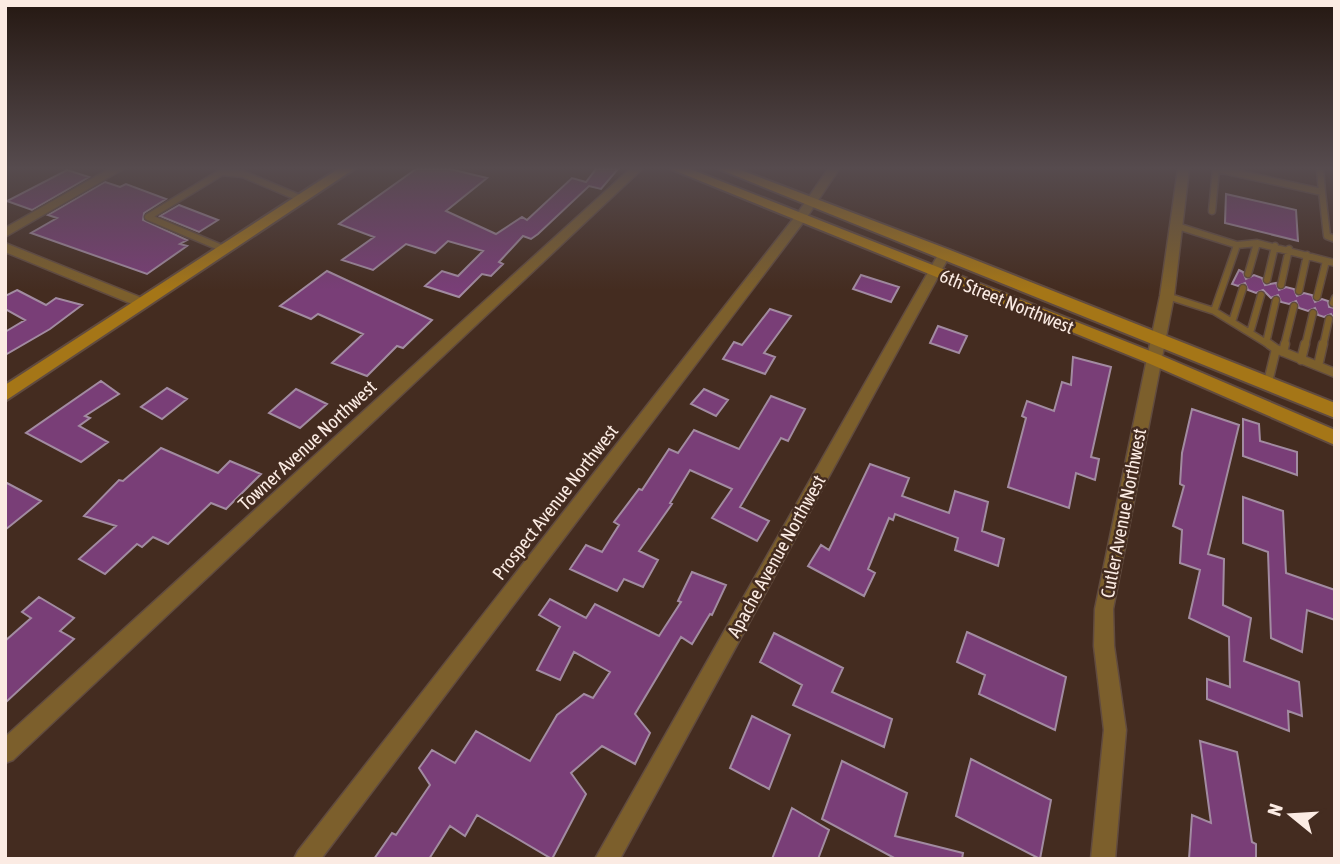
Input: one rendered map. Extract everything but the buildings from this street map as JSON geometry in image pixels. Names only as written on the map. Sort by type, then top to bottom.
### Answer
[{"type":"main road","points":[[5,394],[286,209]]},
{"type":"main road","name":"6th Street Northwest","points":[[781,209],[1154,359],[1335,438]]},
{"type":"main road","name":"6th Street Northwest","points":[[832,209],[1335,411]]},
{"type":"street","points":[[5,233],[47,209]]},
{"type":"street","name":"Towner Avenue Northwest","points":[[5,752],[593,209]]},
{"type":"street","name":"Prospect Avenue Northwest","points":[[306,859],[806,209]]},
{"type":"street","name":"Cutler Avenue Northwest","points":[[1104,858],[1115,730],[1104,646],[1104,609],[1167,296],[1177,209]]},
{"type":"street","points":[[5,247],[142,303]]},
{"type":"street","name":"Apache Avenue Northwest","points":[[607,859],[944,254]]},
{"type":"lane","points":[[161,209],[149,217],[224,249]]},
{"type":"lane","points":[[1324,209],[1327,236],[1335,239]]},
{"type":"lane","points":[[1174,225],[1237,245],[1257,243],[1275,246],[1335,263]]},
{"type":"lane","points":[[1248,274],[1257,243]]},
{"type":"lane","points":[[1214,311],[1237,245]]},
{"type":"lane","points":[[1267,280],[1275,246]]},
{"type":"lane","points":[[1280,285],[1289,249]]},
{"type":"lane","points":[[1299,291],[1307,255]]},
{"type":"lane","points":[[1317,297],[1326,261]]},
{"type":"lane","points":[[1232,322],[1242,288]]},
{"type":"lane","points":[[1250,333],[1261,295]]},
{"type":"lane","points":[[1167,296],[1214,311],[1279,351],[1335,373]]},
{"type":"lane","points":[[1266,343],[1276,300]]},
{"type":"lane","points":[[1268,382],[1294,306]]},
{"type":"lane","points":[[1301,359],[1314,313]]},
{"type":"lane","points":[[1318,366],[1329,319]]}]
